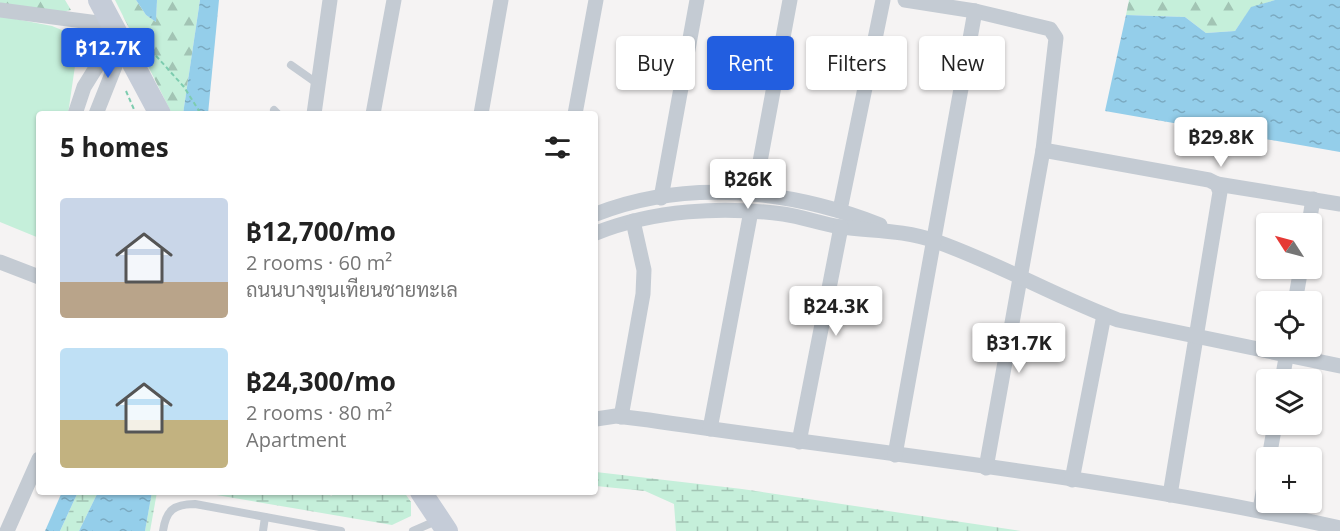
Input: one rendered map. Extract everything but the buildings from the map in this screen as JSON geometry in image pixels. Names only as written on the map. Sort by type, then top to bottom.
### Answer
[{"type":"main road","points":[[99,0],[122,35],[159,111]]},
{"type":"main road","points":[[423,495],[444,525]]},
{"type":"street","points":[[314,111],[330,0]]},
{"type":"street","points":[[374,111],[394,0]]},
{"type":"street","points":[[482,111],[501,0]]},
{"type":"street","points":[[576,111],[596,0]]},
{"type":"street","points":[[661,198],[697,0]]},
{"type":"street","points":[[754,194],[790,0]]},
{"type":"street","points":[[840,210],[882,0]]},
{"type":"street","points":[[905,0],[975,11],[1050,29],[1056,38],[1043,150],[986,468]]},
{"type":"street","points":[[0,10],[122,35]]},
{"type":"street","points":[[895,455],[975,11]]},
{"type":"street","points":[[76,111],[84,87],[122,35]]},
{"type":"street","points":[[97,111],[122,35]]},
{"type":"street","points":[[1043,150],[1209,180],[1217,184],[1340,204]]},
{"type":"street","points":[[1170,495],[1220,192],[1217,184]]},
{"type":"street","points":[[598,214],[661,198],[696,193],[754,194],[785,197],[840,210],[897,232]]},
{"type":"street","points":[[1311,213],[1313,199]]},
{"type":"street","points":[[598,232],[633,221],[699,211],[751,211],[785,214],[841,227],[897,232],[933,240],[1020,274],[1104,315],[1197,336],[1256,346]]},
{"type":"street","points":[[710,429],[751,211]]},
{"type":"street","points":[[621,417],[643,294],[644,270],[633,221]]},
{"type":"street","points":[[799,442],[841,227]]},
{"type":"street","points":[[0,262],[36,276]]},
{"type":"street","points":[[1072,480],[1104,315]]},
{"type":"street","points":[[1308,357],[1340,366]]},
{"type":"street","points":[[598,419],[621,417],[710,429],[1072,480],[1256,509]]},
{"type":"street","points":[[8,531],[36,466]]},
{"type":"street","points":[[1273,513],[1340,528]]},
{"type":"lane","points":[[291,65],[318,84]]},
{"type":"lane","points":[[163,531],[169,510],[178,504],[195,504],[341,531]]},
{"type":"lane","points":[[263,531],[265,517]]},
{"type":"lane","points":[[413,531],[444,525]]},
{"type":"path","points":[[122,35],[184,87],[199,111]]},
{"type":"path","points":[[126,92],[135,111]]},
{"type":"green space","points":[[0,0],[65,0],[71,10],[62,12],[0,3]]},
{"type":"green space","points":[[115,0],[136,0],[146,15],[156,22],[157,0],[200,0],[183,111],[170,111]]},
{"type":"green space","points":[[1129,0],[1275,0],[1251,8],[1235,31],[1206,33],[1185,17],[1126,15]]},
{"type":"green space","points":[[0,16],[52,26],[89,41],[75,66],[68,111],[36,111],[36,237],[0,222]]},
{"type":"green space","points":[[598,472],[742,489],[1021,531],[676,531],[674,504],[645,491],[598,486]]},
{"type":"green space","points":[[77,495],[97,495],[79,531],[60,531]]},
{"type":"green space","points":[[151,495],[156,495],[150,531],[145,531]]},
{"type":"green space","points":[[217,495],[406,495],[411,502],[411,516],[392,525]]},
{"type":"water","points":[[136,0],[157,0],[156,22],[146,15]]},
{"type":"water","points":[[200,0],[219,0],[208,111],[183,111]]},
{"type":"water","points":[[1275,0],[1340,0],[1340,152],[1105,111],[1126,15],[1185,17],[1206,33],[1235,31],[1251,7]]},
{"type":"water","points":[[61,495],[77,495],[60,531],[45,531]]},
{"type":"water","points":[[97,495],[151,495],[145,531],[79,531]]}]
